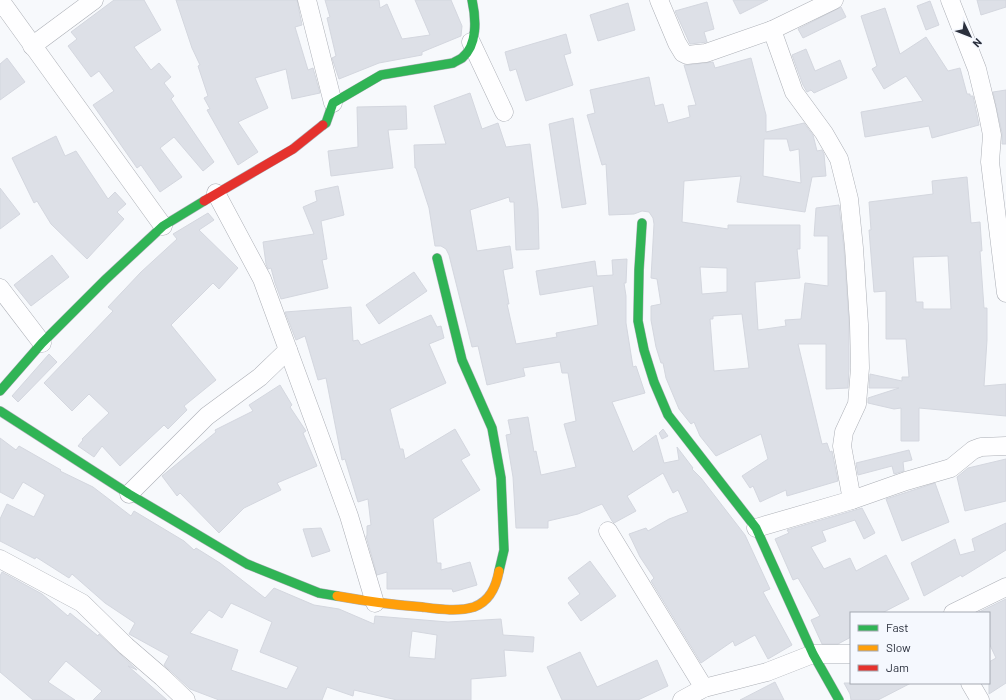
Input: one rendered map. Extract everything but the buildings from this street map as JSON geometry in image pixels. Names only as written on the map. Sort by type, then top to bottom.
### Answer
[{"type":"street","points":[[0,0],[163,226]]},
{"type":"street","points":[[32,46],[94,0]]},
{"type":"street","points":[[0,391],[42,343],[105,280],[163,226],[216,193],[293,149],[326,123],[333,104],[307,0]]},
{"type":"street","points":[[333,104],[362,85],[381,75],[453,63],[462,58],[472,42],[475,21],[472,0]]},
{"type":"street","points":[[659,0],[677,43],[687,55],[706,53],[772,30],[834,0]]},
{"type":"street","points":[[950,0],[977,69],[998,161],[1006,293]]},
{"type":"street","points":[[772,30],[794,92],[824,133],[839,159],[849,198],[859,324],[860,368],[857,404],[844,432],[842,446],[852,500]]},
{"type":"street","points":[[472,42],[504,112]]},
{"type":"street","points":[[216,193],[262,279],[349,516],[375,603]]},
{"type":"street","points":[[642,223],[638,321],[644,350],[654,382],[668,415],[756,528],[813,654],[839,700]]},
{"type":"street","points":[[0,411],[129,494],[246,564],[319,593],[375,603],[449,610],[473,607],[484,601],[492,593],[497,582],[504,550],[501,478],[492,428],[462,360],[437,258]]},
{"type":"street","points":[[0,288],[42,343]]},
{"type":"street","points":[[129,494],[207,416],[260,377],[288,350]]},
{"type":"street","points":[[756,528],[852,500],[906,481],[951,468],[973,450],[981,447],[1006,446]]},
{"type":"street","points":[[608,532],[704,688]]},
{"type":"street","points":[[0,559],[82,603],[126,646],[186,700]]},
{"type":"street","points":[[955,612],[1006,587]]},
{"type":"street","points":[[682,700],[704,688],[767,672],[813,654],[850,654]]},
{"type":"street","points":[[971,684],[980,700]]},
{"type":"traffic: fast","points":[[323,125],[326,123],[333,103],[381,75],[453,63],[462,58],[467,53],[473,39],[475,23],[472,0]]},
{"type":"traffic: fast","points":[[0,391],[42,343],[105,280],[163,226],[204,201]]},
{"type":"traffic: fast","points":[[642,223],[638,321],[644,350],[654,382],[668,415],[756,528],[813,654],[839,700]]},
{"type":"traffic: fast","points":[[437,258],[462,360],[492,428],[501,478],[504,550],[499,571]]},
{"type":"traffic: fast","points":[[0,411],[129,494],[247,564],[319,593],[337,596]]},
{"type":"traffic: slow","points":[[337,596],[379,603],[455,610],[468,609],[480,604],[488,597],[494,588],[499,571]]},
{"type":"traffic: jam","points":[[204,201],[293,149],[323,125]]}]
